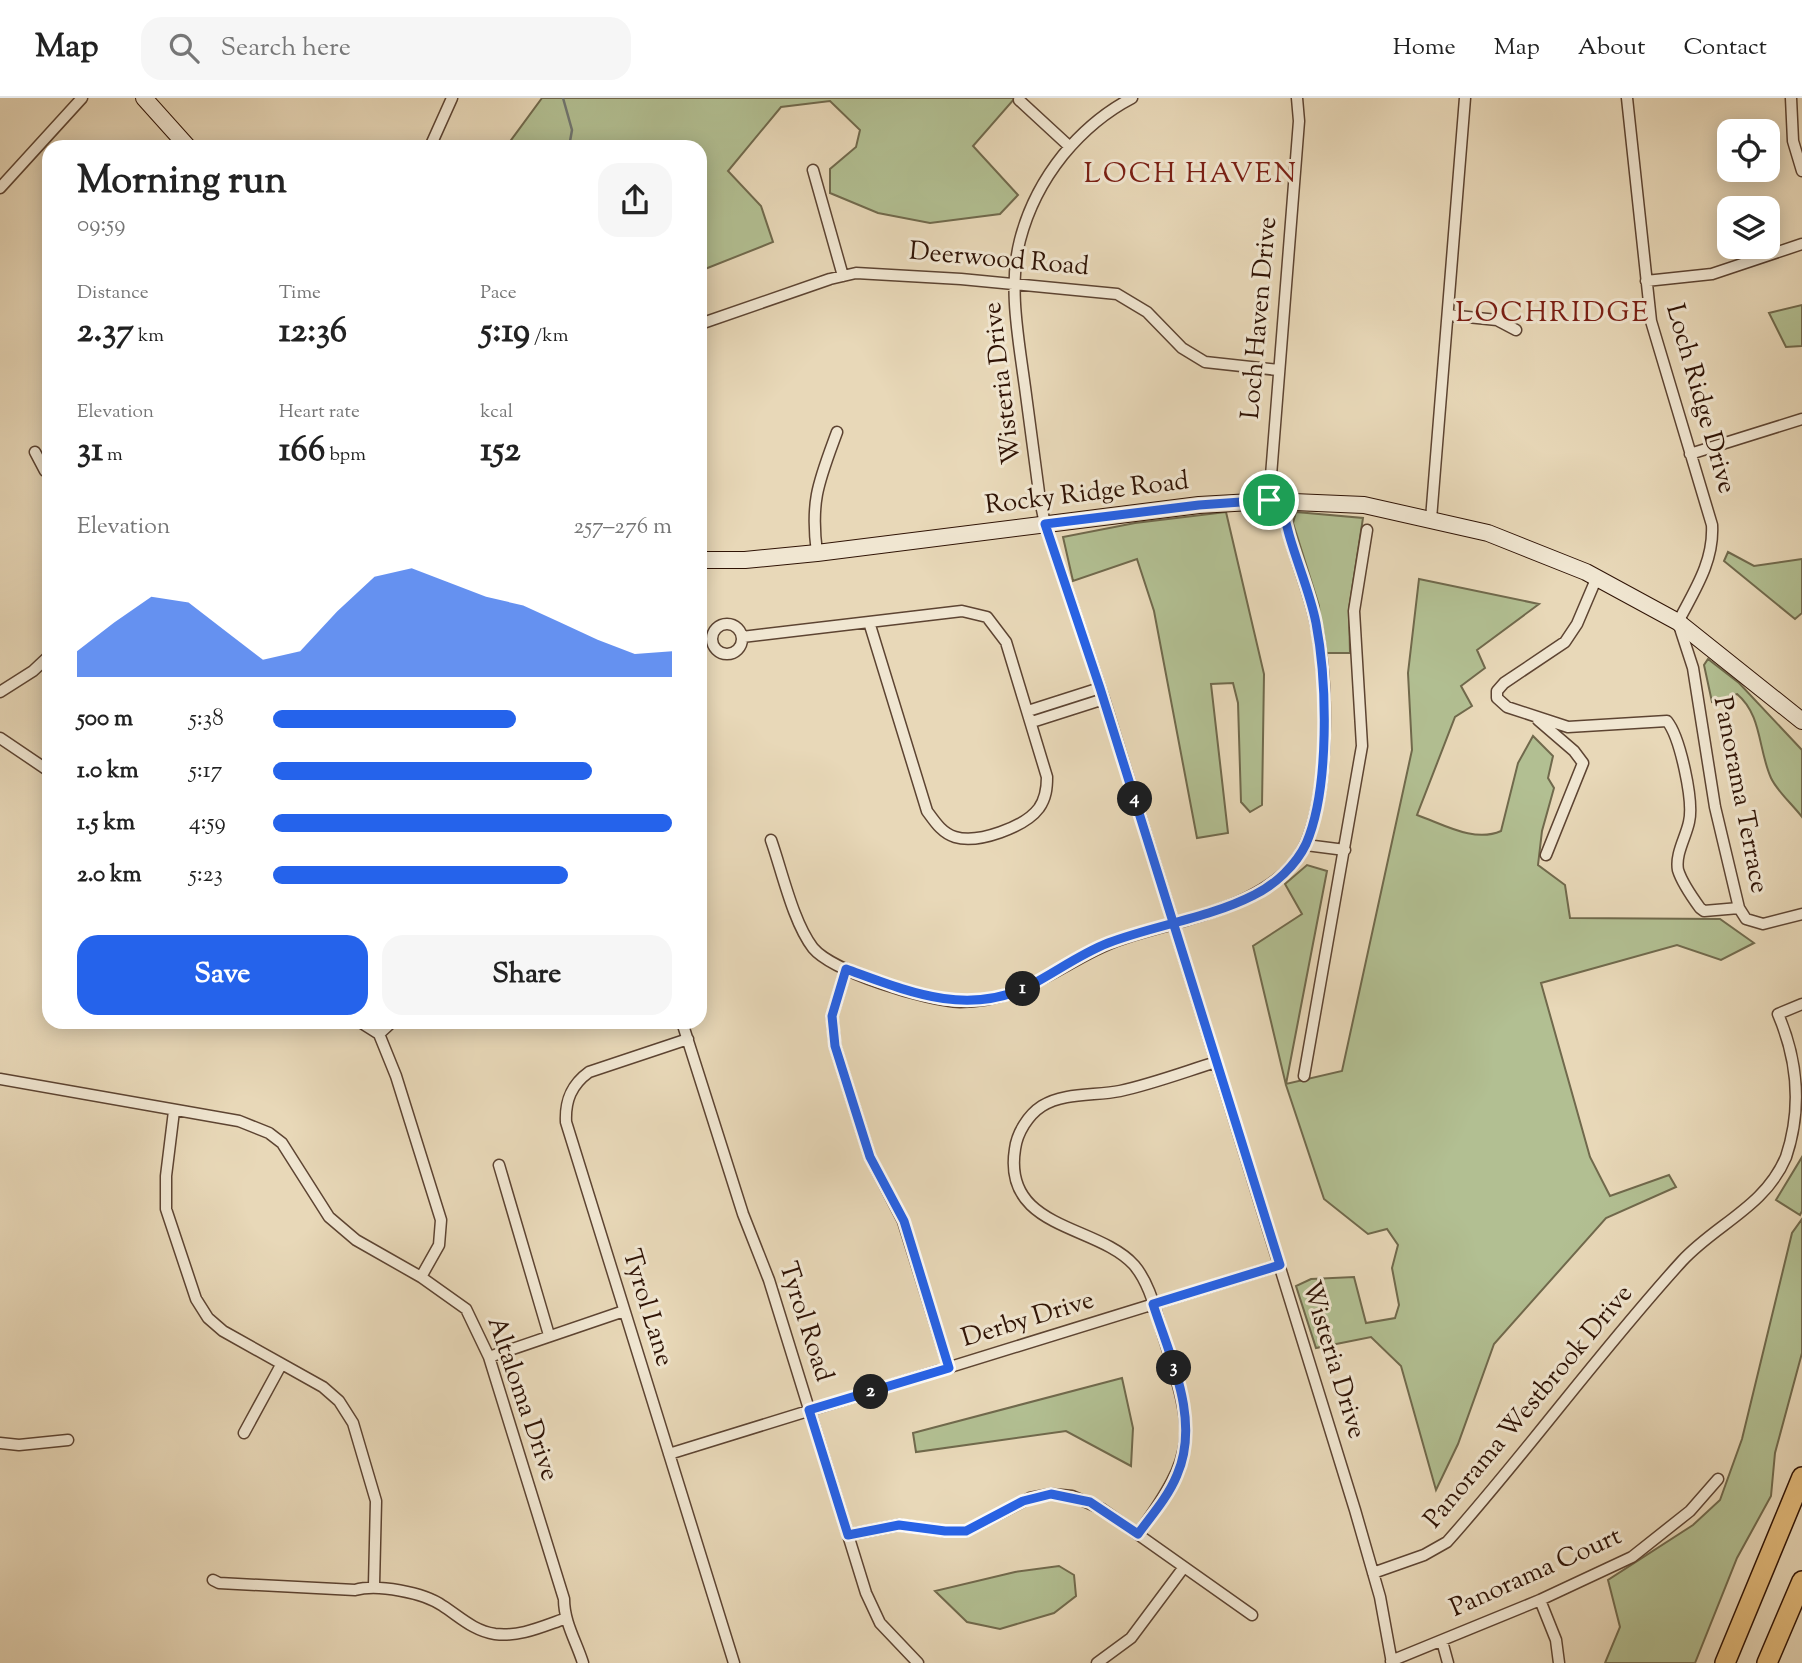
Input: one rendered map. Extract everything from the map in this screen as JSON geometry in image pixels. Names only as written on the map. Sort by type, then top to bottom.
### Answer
[{"type":"highway","points":[[1725,1663],[1802,1477]]},
{"type":"highway","points":[[1767,1663],[1802,1581]]},
{"type":"main road","points":[[144,98],[182,140]]},
{"type":"main road","name":"Rocky Ridge Road","points":[[707,560],[745,560],[817,553],[1187,506],[1276,501],[1364,505],[1431,519],[1523,545],[1597,577],[1678,622],[1802,721]]},
{"type":"street","points":[[44,140],[82,98]]},
{"type":"street","points":[[433,140],[452,98]]},
{"type":"street","name":"Wisteria Drive","points":[[1132,98],[1114,107],[1070,147],[1046,177],[1030,209],[1019,242],[1015,283],[1019,341],[1045,524],[1102,693],[1280,1265],[1373,1573],[1392,1662]]},
{"type":"street","name":"Loch Haven Drive","points":[[1297,98],[1299,121],[1278,370],[1276,501],[1316,624],[1325,712],[1324,744],[1315,809],[1306,845]]},
{"type":"street","points":[[1431,519],[1465,98]]},
{"type":"street","name":"Loch Ridge Drive","points":[[1627,98],[1646,281],[1656,343],[1712,525],[1713,543],[1704,573],[1678,622]]},
{"type":"street","points":[[1791,98],[1793,141],[1802,171]]},
{"type":"street","points":[[1019,100],[1070,147]]},
{"type":"street","points":[[0,188],[42,142]]},
{"type":"street","points":[[813,170],[843,276]]},
{"type":"street","points":[[1646,281],[1712,274],[1802,244]]},
{"type":"street","name":"Deerwood Road","points":[[707,322],[843,276],[889,273],[1015,283],[1117,294],[1147,312],[1182,348],[1205,362],[1278,370]]},
{"type":"street","points":[[1448,315],[1497,320],[1516,330]]},
{"type":"street","points":[[1690,454],[1802,419]]},
{"type":"street","points":[[817,553],[813,519],[815,493],[837,432]]},
{"type":"street","points":[[35,452],[42,462]]},
{"type":"street","points":[[1304,1076],[1362,746],[1354,611],[1367,530]]},
{"type":"street","points":[[1597,577],[1577,624],[1565,642],[1497,691],[1497,698],[1507,707],[1569,727],[1667,721],[1674,732],[1690,797],[1690,820],[1678,858],[1678,869],[1704,911],[1739,908]]},
{"type":"street","points":[[742,637],[962,611],[987,617],[1006,642],[1047,777],[1044,799],[1038,809],[1022,821],[975,838],[953,836],[944,831],[927,811],[869,622]]},
{"type":"street","name":"Panorama Terrace","points":[[1678,622],[1692,668],[1715,807],[1739,908],[1746,919],[1763,925],[1802,914]]},
{"type":"street","points":[[0,692],[42,663]]},
{"type":"street","points":[[1030,716],[1102,693]]},
{"type":"street","points":[[1534,715],[1574,751],[1583,763],[1546,855]]},
{"type":"street","points":[[0,738],[42,766]]},
{"type":"street","points":[[771,840],[801,924],[812,946],[827,960],[932,999],[958,1002],[983,1000],[1030,985],[1097,947],[1254,895],[1284,873],[1306,845],[1345,850]]},
{"type":"street","points":[[846,969],[832,1016],[835,1046],[870,1157],[904,1221],[949,1368]]},
{"type":"street","name":"Panorama Westbrook Drive","points":[[1373,1573],[1424,1555],[1447,1542],[1677,1266],[1701,1244],[1746,1211],[1777,1176],[1786,1156],[1798,1099],[1796,1065],[1778,1014],[1802,1004]]},
{"type":"street","points":[[371,1029],[379,1034],[396,1076],[441,1220],[439,1245],[421,1277]]},
{"type":"street","points":[[379,1034],[384,1029]]},
{"type":"street","name":"Tyrol Road","points":[[684,1029],[866,1593],[880,1623],[918,1663]]},
{"type":"street","name":"Tyrol Lane","points":[[688,1039],[589,1072],[576,1083],[566,1105],[568,1132],[734,1663]]},
{"type":"street","points":[[1138,1534],[1175,1479],[1187,1435],[1183,1402],[1153,1304],[1140,1273],[1125,1257],[1052,1221],[1034,1207],[1017,1181],[1014,1159],[1017,1139],[1031,1116],[1049,1102],[1123,1090],[1216,1062]]},
{"type":"street","name":"Altaloma Drive","points":[[0,1079],[239,1121],[269,1133],[296,1161],[328,1217],[356,1240],[421,1277],[466,1309],[489,1357],[564,1599],[564,1619],[575,1635],[583,1663]]},
{"type":"street","points":[[174,1111],[166,1175],[166,1209],[196,1299],[208,1318],[223,1331],[323,1387],[339,1401],[353,1423],[376,1501],[374,1585]]},
{"type":"street","points":[[499,1165],[549,1335]]},
{"type":"street","name":"Derby Drive","points":[[669,1454],[1280,1265]]},
{"type":"street","points":[[489,1357],[624,1311]]},
{"type":"street","points":[[244,1433],[281,1365]]},
{"type":"street","points":[[0,1443],[19,1445],[68,1440]]},
{"type":"street","name":"Panorama Court","points":[[1392,1662],[1540,1600],[1633,1557],[1690,1511],[1718,1479]]},
{"type":"street","points":[[848,1535],[899,1525],[966,1531],[1023,1501],[1051,1494],[1090,1502],[1252,1615]]},
{"type":"street","points":[[1097,1663],[1130,1638],[1184,1566]]},
{"type":"street","points":[[213,1580],[219,1583],[355,1590],[374,1585],[384,1590],[429,1599],[466,1624],[493,1634],[517,1634],[564,1619]]},
{"type":"street","points":[[1540,1600],[1556,1640],[1559,1663]]},
{"type":"street","points":[[1442,1641],[1448,1663]]},
{"type":"green space","points":[[542,98],[1015,98],[973,146],[1018,195],[1000,214],[930,223],[878,213],[830,193],[830,169],[856,147],[860,130],[830,101],[781,107],[728,171],[761,206],[773,242],[707,268],[707,140],[511,140]]},
{"type":"green space","points":[[1802,305],[1802,346],[1786,347],[1769,313]]},
{"type":"green space","points":[[1226,512],[1264,674],[1262,805],[1250,812],[1241,802],[1238,703],[1233,683],[1211,684],[1228,833],[1197,838],[1154,611],[1137,559],[1073,581],[1063,537],[1135,523]]},
{"type":"green space","points":[[1296,512],[1363,518],[1349,609],[1350,653],[1322,653],[1319,606],[1293,523]]},
{"type":"green space","points":[[1728,552],[1754,566],[1802,559],[1802,613],[1795,619],[1724,561]]},
{"type":"green space","points":[[1419,579],[1539,604],[1477,650],[1485,668],[1461,686],[1472,706],[1455,717],[1417,815],[1469,834],[1501,831],[1518,763],[1533,736],[1553,756],[1548,778],[1554,788],[1542,831],[1538,865],[1565,885],[1570,918],[1720,919],[1754,943],[1721,960],[1677,945],[1541,983],[1590,1157],[1610,1196],[1669,1175],[1676,1187],[1606,1218],[1494,1344],[1458,1444],[1436,1490],[1401,1366],[1371,1337],[1316,1348],[1296,1286],[1311,1279],[1354,1277],[1366,1323],[1395,1318],[1399,1305],[1392,1268],[1398,1245],[1387,1229],[1368,1234],[1324,1199],[1286,1085],[1253,946],[1302,914],[1285,884],[1307,865],[1327,871],[1286,1084],[1342,1071],[1412,750],[1408,673]]},
{"type":"green space","points":[[1708,659],[1739,683],[1802,750],[1802,817],[1771,778],[1755,722],[1745,702],[1737,694],[1712,702],[1704,665]]},
{"type":"green space","points":[[1802,1157],[1802,1211],[1800,1215],[1776,1200]]},
{"type":"green space","points":[[1802,1219],[1802,1353],[1775,1453],[1771,1496],[1737,1558],[1695,1663],[1605,1663],[1620,1627],[1608,1580],[1693,1525],[1720,1500],[1742,1439],[1792,1233]]},
{"type":"green space","points":[[1122,1378],[1133,1428],[1131,1466],[1066,1431],[916,1452],[913,1433]]},
{"type":"green space","points":[[1059,1566],[1074,1575],[1076,1596],[1054,1613],[1000,1629],[967,1622],[935,1591],[1015,1572]]},
{"type":"waterway","points":[[563,98],[572,130],[570,140]]},
{"type":"district","name":"LOCH HAVEN","points":[[1191,175]]},
{"type":"district","name":"LOCHRIDGE","points":[[1553,314]]},
{"type":"route","points":[[1269,500],[1199,505],[1045,524],[1100,688],[1172,922],[1280,1265],[1153,1304],[1183,1402],[1187,1435],[1175,1479],[1138,1534],[1090,1502],[1063,1494],[1051,1494],[1015,1504],[984,1524],[966,1531],[899,1525],[848,1535],[809,1410],[949,1368],[904,1221],[875,1170],[835,1046],[832,1016],[846,969],[932,999],[971,1002],[994,998],[1030,985],[1097,947],[1172,922],[1238,902],[1254,895],[1284,873],[1301,853],[1310,832],[1324,744],[1325,712],[1316,624],[1285,522],[1282,501],[1269,500]]}]
